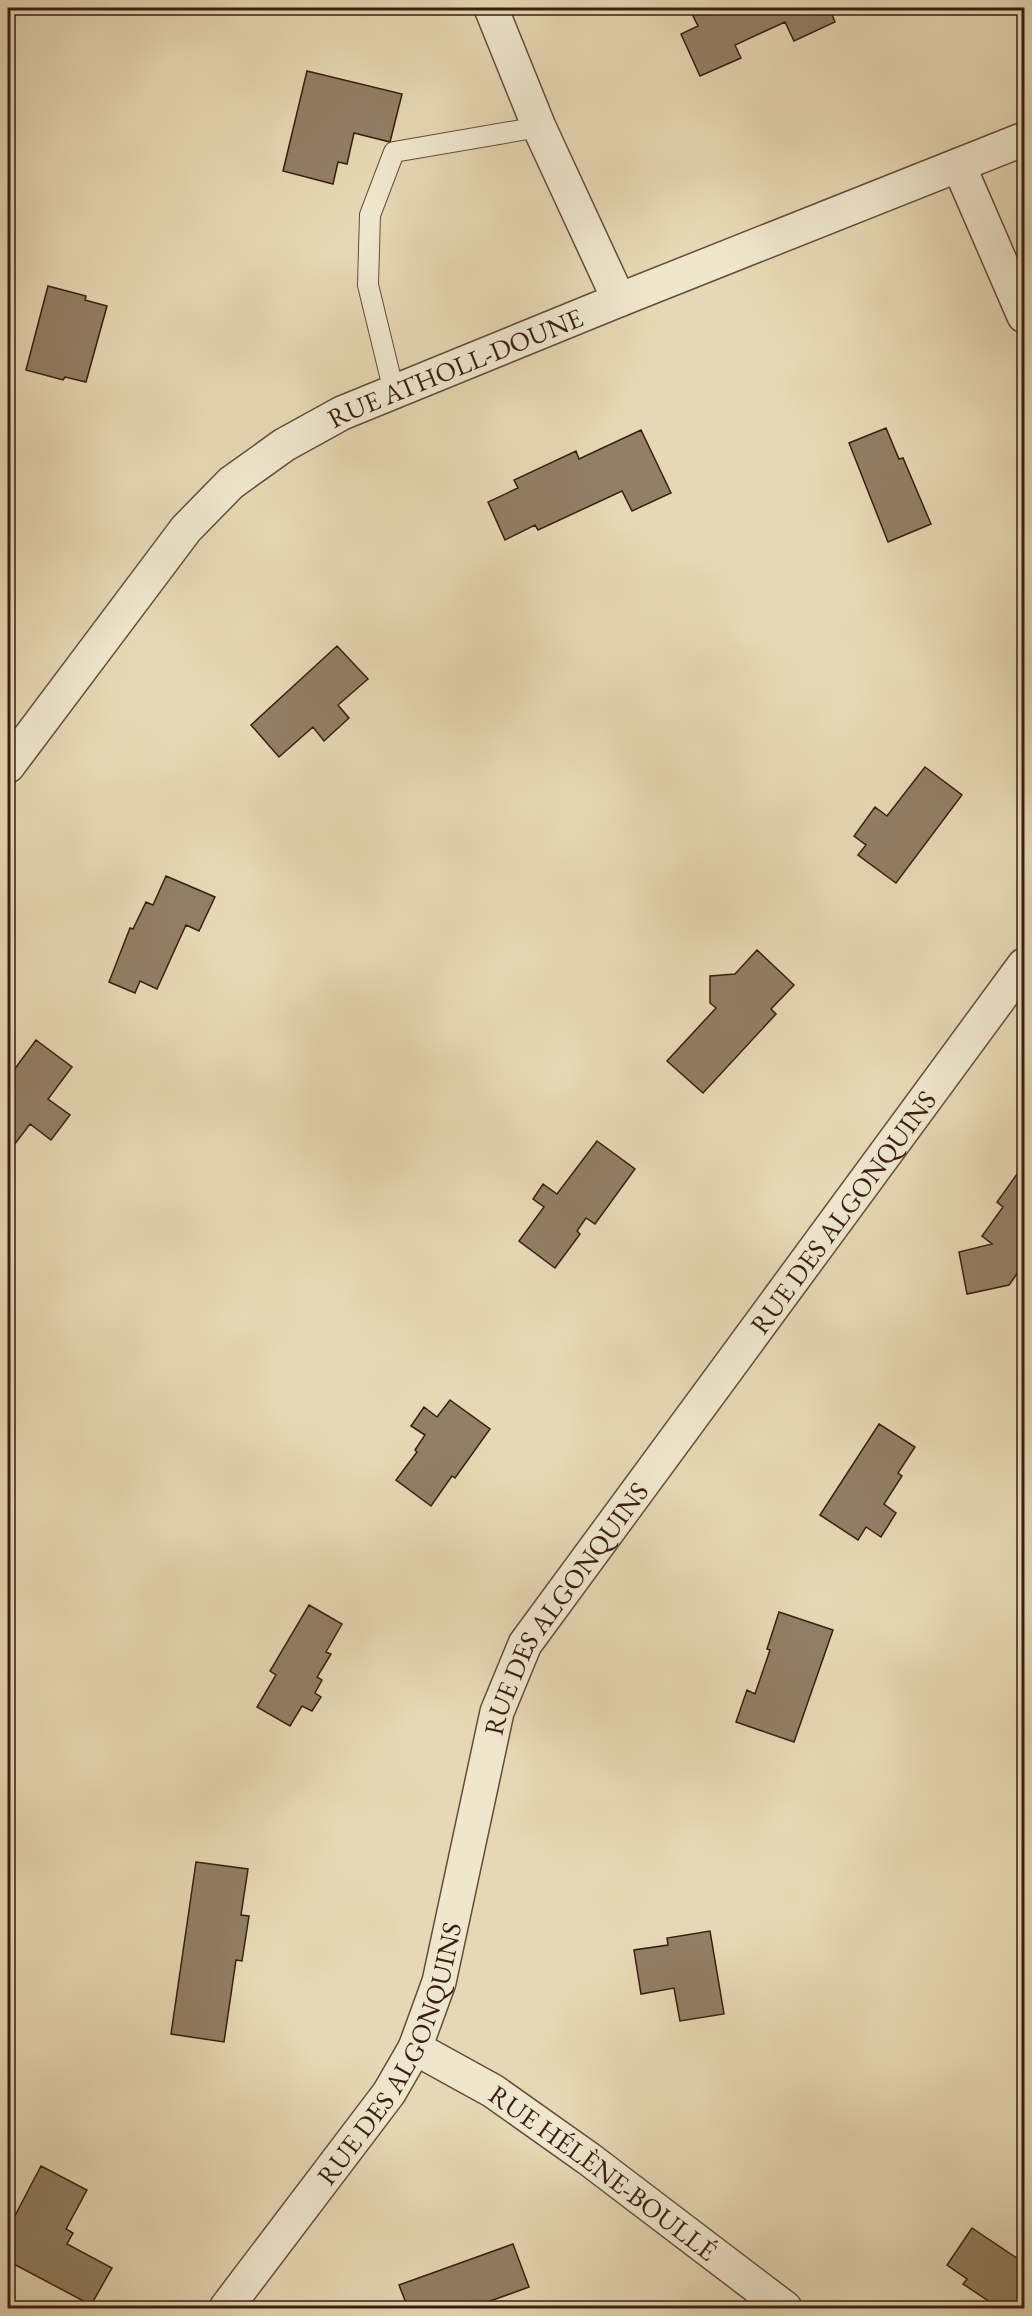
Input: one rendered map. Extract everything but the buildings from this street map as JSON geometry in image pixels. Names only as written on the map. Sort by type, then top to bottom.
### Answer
[{"type":"street","points":[[490,8],[539,127],[619,300]]},
{"type":"street","name":"RUE ATHOLL-DOUNE","points":[[8,766],[186,529],[231,483],[284,445],[342,413],[1024,139]]},
{"type":"street","points":[[959,166],[1024,316]]},
{"type":"street","name":"RUE DES ALGONQUINS","points":[[226,2308],[389,2093],[415,2048],[439,1982],[498,1712],[525,1644],[1024,965]]},
{"type":"street","name":"RUE HÉLÈNE-BOULLÉ","points":[[415,2048],[503,2098],[589,2159],[785,2308]]},
{"type":"lane","points":[[394,392],[368,285],[370,215],[394,152],[539,127]]}]
